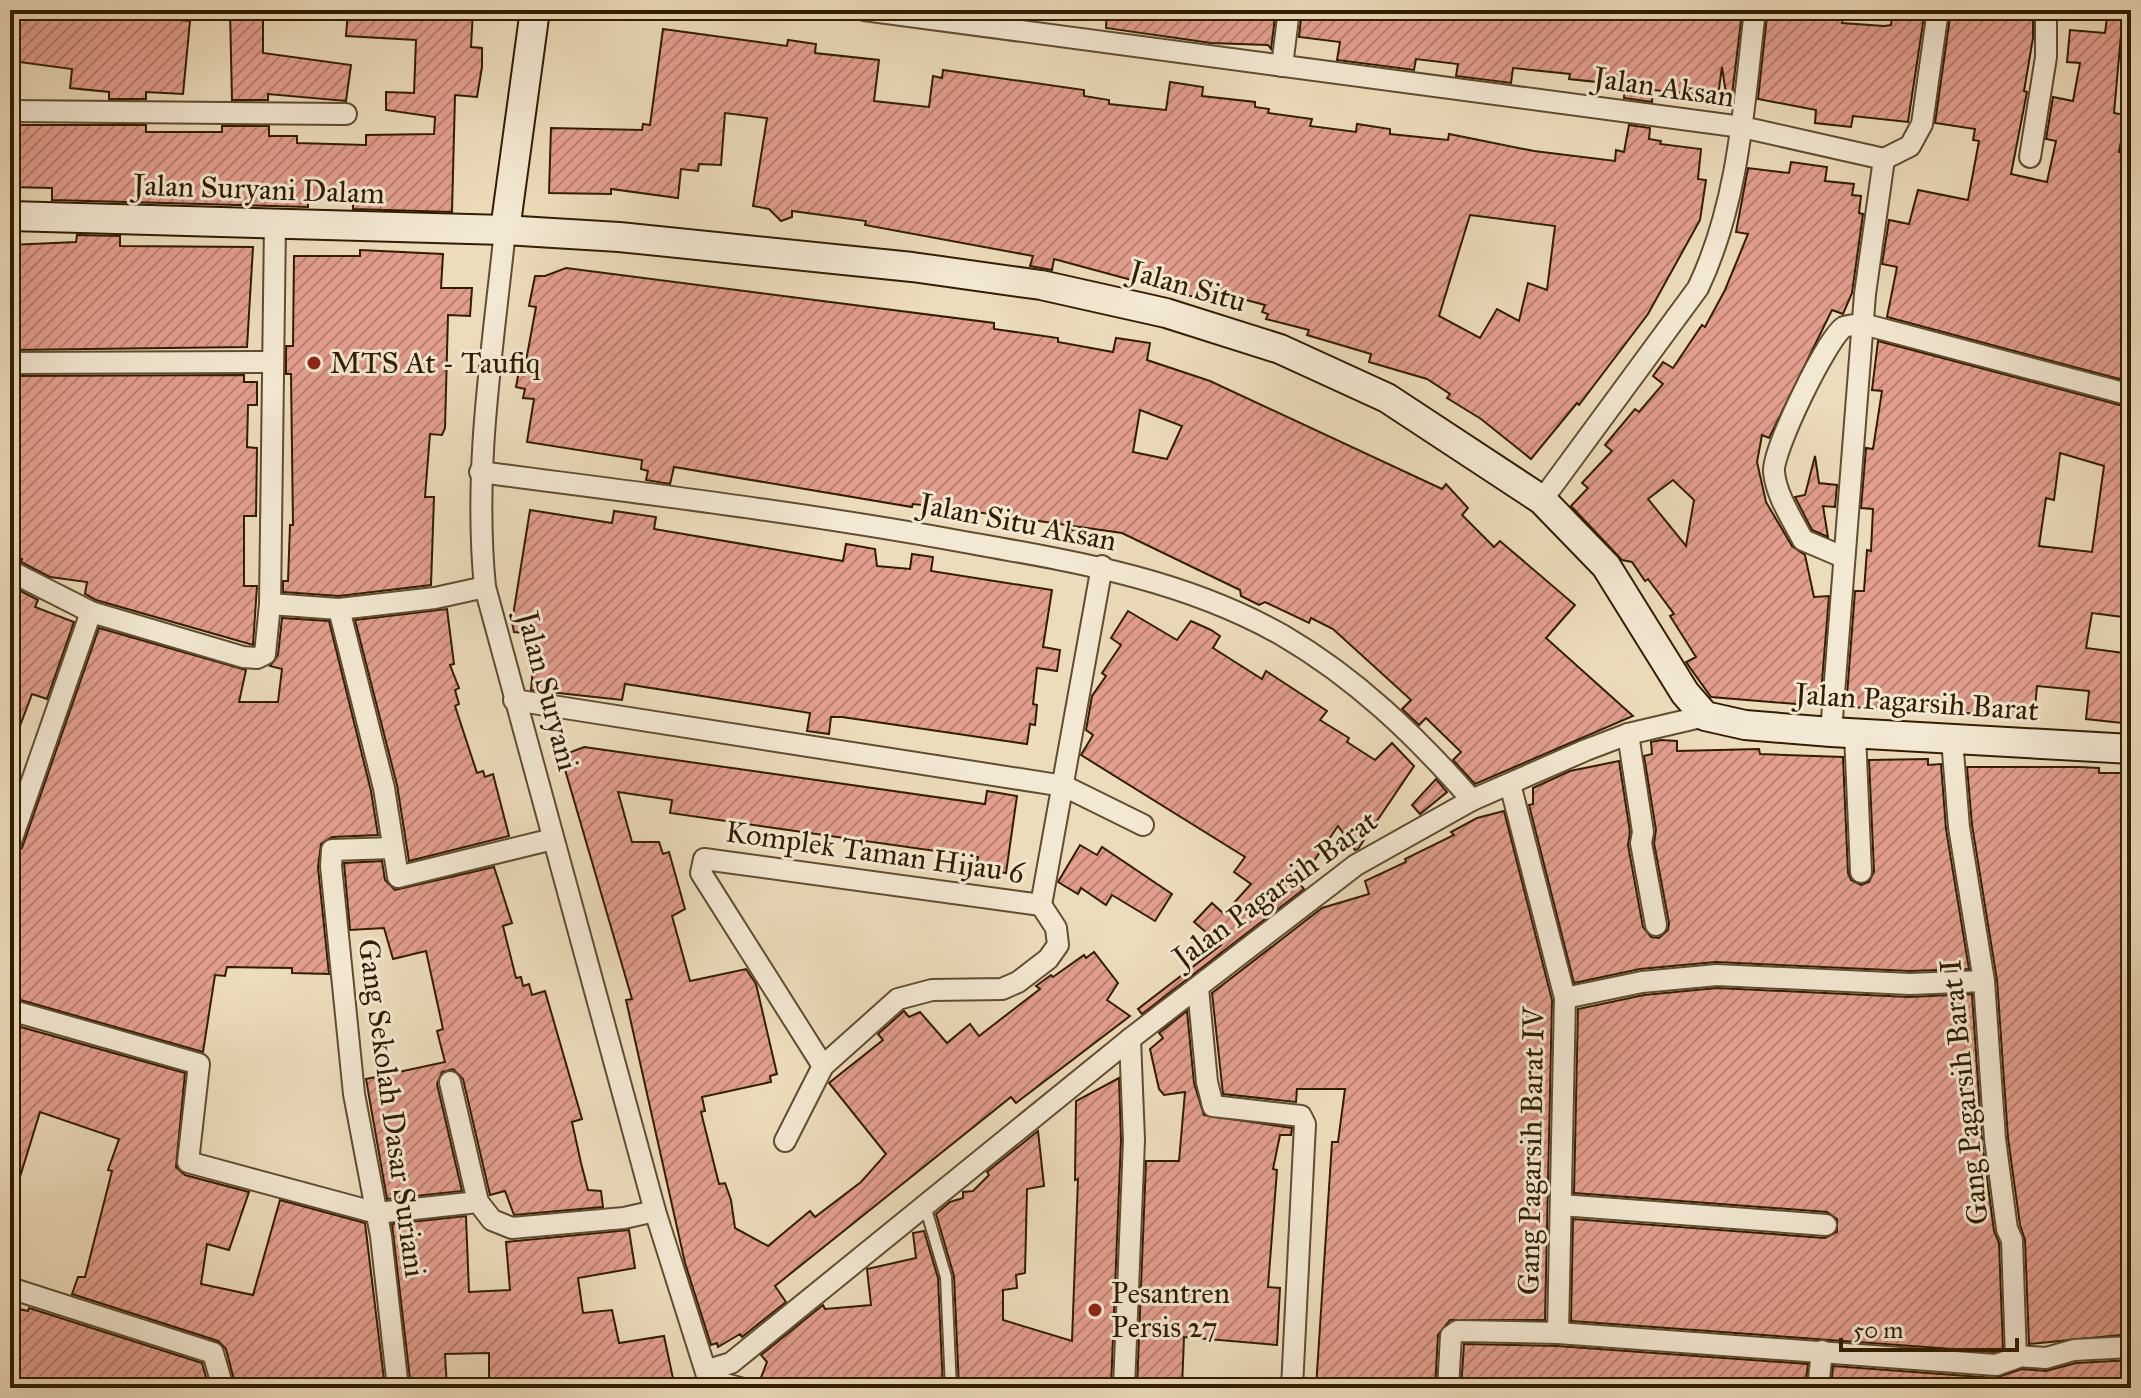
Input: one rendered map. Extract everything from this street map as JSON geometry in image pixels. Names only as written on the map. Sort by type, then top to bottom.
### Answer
[{"type":"street","name":"Jalan Suryani","points":[[535,10],[505,230],[480,472],[480,531],[485,587],[655,1211],[694,1344],[710,1379]]},
{"type":"street","name":"Jalan Aksan","points":[[864,10],[1742,127],[1884,159]]},
{"type":"street","points":[[1282,66],[1289,10]]},
{"type":"street","points":[[1542,500],[1698,288],[1723,226],[1742,127],[1755,10]]},
{"type":"street","points":[[1861,872],[1843,733],[1843,557],[1863,324],[1884,159],[1910,146],[1922,124],[1938,10]]},
{"type":"street","points":[[2030,157],[2046,57],[2046,10]]},
{"type":"street","points":[[10,111],[346,114]]},
{"type":"street","name":"Jalan Suryani Dalam","points":[[10,216],[505,230]]},
{"type":"street","points":[[10,571],[91,612],[243,657],[257,658],[265,654],[270,604],[275,223]]},
{"type":"street","name":"Jalan Situ","points":[[505,230],[619,237],[912,267],[1041,285],[1166,313],[1280,349],[1387,398],[1542,500],[1606,566],[1685,693],[1705,716]]},
{"type":"street","points":[[1843,557],[1803,540],[1775,484],[1773,467],[1788,424],[1829,346],[1845,327],[1863,324],[2131,395]]},
{"type":"street","points":[[10,363],[272,362]]},
{"type":"street","name":"Jalan Situ Aksan","points":[[480,472],[877,526],[1102,566],[1164,584],[1224,606],[1281,635],[1335,669],[1419,741],[1472,800]]},
{"type":"street","points":[[785,1141],[823,1066],[898,999],[932,990],[1002,989],[1018,982],[1048,959],[1058,945],[1056,928],[1041,905],[1102,566]]},
{"type":"street","points":[[270,604],[339,609],[435,598],[485,587]]},
{"type":"street","points":[[339,609],[384,788],[398,877],[553,839]]},
{"type":"street","points":[[10,844],[17,801],[91,612]]},
{"type":"street","points":[[514,700],[1064,786],[1143,825]]},
{"type":"street","name":"Jalan Pagarsih Barat","points":[[710,1379],[1130,1039],[1356,865],[1472,800],[1628,734],[1705,716],[1745,725],[1843,733],[2131,749]]},
{"type":"street","points":[[1628,734],[1643,832],[1641,843],[1656,925]]},
{"type":"street","name":"Gang Pagarsih Barat I","points":[[1952,739],[1959,827],[1984,981],[1995,1139],[2007,1229],[2012,1240],[2017,1356]]},
{"type":"street","name":"Gang Pagarsih Barat IV","points":[[1510,784],[1565,998],[1558,1333]]},
{"type":"street","name":"Gang Sekolah Dasar Suriani","points":[[393,848],[332,850],[335,923],[354,1094],[377,1213],[398,1388]]},
{"type":"street","name":"Komplek Taman Hijau 6","points":[[823,1066],[701,873],[700,862],[704,859],[1041,905]]},
{"type":"street","points":[[1565,998],[1642,982],[1717,975],[1910,984],[1984,981]]},
{"type":"street","points":[[1198,988],[1207,1082],[1213,1106],[1301,1116],[1305,1124],[1292,1388]]},
{"type":"street","points":[[10,1010],[199,1064],[188,1162],[377,1213],[478,1202]]},
{"type":"street","points":[[1124,1388],[1134,1140],[1130,1039]]},
{"type":"street","points":[[450,1082],[478,1202],[492,1220],[512,1228],[624,1218],[655,1211]]},
{"type":"street","points":[[1561,1205],[1826,1225]]},
{"type":"street","points":[[10,1288],[213,1353],[223,1388]]},
{"type":"street","points":[[1448,1388],[1453,1332],[1558,1333],[1996,1365],[2011,1363],[2017,1356],[2046,1358],[2074,1350],[2131,1347]]},
{"type":"street","points":[[1818,1388],[1822,1351]]},
{"type":"street","points":[[710,1379],[740,1388]]},
{"type":"lane","points":[[925,1206],[946,1277],[951,1388]]},
{"type":"building","points":[[10,10],[138,10],[137,16],[190,21],[183,94],[146,92],[146,99],[109,99],[109,92],[70,88],[72,69],[19,62],[20,55],[11,54],[15,30],[10,29]]},
{"type":"building","points":[[230,10],[263,10],[263,53],[351,65],[346,101],[268,94],[268,100],[232,100]]},
{"type":"building","points":[[348,10],[473,10],[471,47],[482,48],[482,67],[477,97],[455,95],[452,212],[353,209],[353,199],[308,198],[308,207],[52,200],[52,188],[10,187],[10,125],[146,125],[146,132],[222,132],[222,126],[269,126],[269,136],[297,136],[297,143],[366,145],[366,135],[434,134],[435,117],[386,110],[386,92],[414,93],[416,40],[346,36]]},
{"type":"building","points":[[1107,10],[1276,10],[1271,49],[1268,45],[1211,43],[1106,28]]},
{"type":"building","points":[[1302,10],[1732,10],[1742,13],[1732,95],[1726,94],[1722,67],[1718,96],[1653,90],[1652,102],[1624,98],[1625,85],[1569,79],[1570,74],[1513,68],[1511,83],[1456,76],[1458,64],[1416,59],[1414,70],[1337,60],[1340,42],[1299,37]]},
{"type":"building","points":[[1778,10],[1844,10],[1842,23],[1884,26],[1891,25],[1893,10],[1925,10],[1908,122],[1853,116],[1851,127],[1815,123],[1816,110],[1758,99],[1767,16],[1777,17]]},
{"type":"building","points":[[1951,10],[2028,10],[2028,18],[2033,19],[2033,38],[2024,91],[2027,92],[2011,174],[2047,182],[2056,141],[2046,139],[2053,97],[2073,101],[2080,63],[2067,62],[2070,30],[2105,33],[2108,10],[2131,10],[2131,37],[2121,35],[2114,113],[2126,115],[2119,152],[2131,154],[2127,193],[2131,194],[2131,366],[2127,381],[1887,317],[1897,267],[1882,264],[1889,220],[1909,224],[1918,190],[1968,200],[1979,141],[1973,140],[1975,129],[1935,123]]},
{"type":"building","points":[[663,29],[787,46],[788,40],[816,44],[815,53],[879,60],[874,101],[929,107],[933,76],[942,78],[943,70],[1084,90],[1084,96],[1109,100],[1109,104],[1166,110],[1170,82],[1203,87],[1202,96],[1255,102],[1255,107],[1269,109],[1268,113],[1312,119],[1310,126],[1356,132],[1357,124],[1390,129],[1390,134],[1448,140],[1449,134],[1534,151],[1615,161],[1616,150],[1624,152],[1629,125],[1650,128],[1649,139],[1661,141],[1660,144],[1701,149],[1698,179],[1706,180],[1700,220],[1648,314],[1579,405],[1577,403],[1531,459],[1481,419],[1447,398],[1450,394],[1427,379],[1369,362],[1371,354],[1307,335],[1309,330],[1266,319],[1268,314],[1262,312],[1265,305],[1216,292],[1213,302],[1054,259],[1052,270],[1030,266],[1033,256],[865,225],[866,221],[792,211],[792,217],[781,221],[769,209],[753,206],[767,118],[725,113],[721,165],[699,164],[698,171],[681,169],[678,198],[611,189],[611,194],[549,193],[551,128],[642,130],[643,124],[650,125]],"holes":[[[1470,215],[1555,226],[1547,290],[1528,283],[1519,321],[1497,309],[1480,338],[1439,316]]]},
{"type":"building","points":[[1791,162],[1827,167],[1825,181],[1854,184],[1852,195],[1861,196],[1859,213],[1863,214],[1852,293],[1843,314],[1832,310],[1769,438],[1762,435],[1757,462],[1766,502],[1792,546],[1805,555],[1814,597],[1829,596],[1820,706],[1711,697],[1686,662],[1696,657],[1670,616],[1674,614],[1632,562],[1622,560],[1571,506],[1588,488],[1582,483],[1612,451],[1605,445],[1635,409],[1639,412],[1663,384],[1653,376],[1663,362],[1673,368],[1702,325],[1705,327],[1725,290],[1748,234],[1736,232],[1748,168],[1789,173]],"holes":[[[1673,480],[1694,500],[1686,546],[1648,499]]]},
{"type":"building","points":[[77,235],[120,236],[120,246],[253,247],[247,347],[10,350],[10,245],[76,242]]},
{"type":"building","points":[[360,250],[443,254],[441,288],[472,288],[470,316],[448,315],[445,428],[442,435],[430,434],[425,497],[434,497],[431,585],[339,596],[283,592],[283,581],[288,581],[290,525],[293,525],[291,374],[286,374],[286,346],[293,346],[294,256],[360,256]]},
{"type":"building","points":[[566,268],[994,323],[994,329],[1058,338],[1058,342],[1113,352],[1116,338],[1150,343],[1147,360],[1210,381],[1442,489],[1446,484],[1468,508],[1462,515],[1494,547],[1500,541],[1575,605],[1546,638],[1633,716],[1475,784],[1453,760],[1461,752],[1426,718],[1419,725],[1402,709],[1411,700],[1333,629],[1311,618],[1309,623],[1265,602],[1259,605],[1241,596],[1240,590],[1122,533],[941,507],[913,504],[912,507],[674,467],[670,484],[646,480],[648,471],[641,469],[642,460],[527,442],[534,399],[523,398],[525,389],[516,387],[521,360],[526,361],[536,307],[529,306],[535,276],[545,276]],"holes":[[[1140,410],[1182,426],[1167,459],[1133,452]]]},
{"type":"building","points":[[1878,341],[2131,408],[2131,618],[2092,613],[2086,648],[2131,654],[2131,724],[2086,719],[2089,691],[2037,686],[2034,718],[1952,712],[1952,704],[1846,708],[1855,591],[1864,591],[1867,550],[1871,551],[1873,509],[1861,508],[1866,448],[1873,449],[1882,391],[1872,390]],"holes":[[[2060,453],[2104,466],[2092,552],[2039,546],[2046,498],[2054,500]]]},
{"type":"building","points":[[244,375],[244,382],[257,382],[257,405],[248,405],[247,447],[257,448],[256,516],[244,516],[244,586],[257,586],[253,645],[96,600],[85,594],[87,582],[50,577],[21,562],[22,559],[10,556],[10,376]]},
{"type":"building","points":[[1815,456],[1819,483],[1837,485],[1835,507],[1823,506],[1828,537],[1812,530],[1795,497],[1805,495]]},
{"type":"building","points":[[530,510],[612,523],[614,511],[656,517],[654,529],[843,561],[846,544],[875,549],[877,566],[910,569],[912,554],[933,557],[931,571],[1052,590],[1043,647],[1060,650],[1057,671],[1037,668],[1033,704],[1037,705],[1035,725],[1030,724],[1027,744],[842,717],[831,717],[829,734],[807,731],[810,713],[625,684],[622,700],[531,690],[536,634],[514,632],[512,622]]},
{"type":"building","points":[[11,586],[38,600],[35,607],[74,622],[47,699],[32,694],[12,747]]},
{"type":"building","points":[[447,609],[454,664],[450,665],[459,688],[455,690],[459,704],[455,706],[477,773],[483,771],[485,777],[493,774],[509,836],[409,861],[397,785],[355,620]]},
{"type":"building","points":[[1128,611],[1177,640],[1191,621],[1211,630],[1220,636],[1213,648],[1262,679],[1266,671],[1327,711],[1320,720],[1349,738],[1347,742],[1375,760],[1392,743],[1414,766],[1358,849],[1355,850],[1338,826],[1299,883],[1304,889],[1142,1014],[1138,1009],[1221,945],[1194,922],[1212,903],[1224,914],[1251,884],[1234,872],[1245,857],[1081,755],[1093,735],[1086,730],[1092,696],[1106,676],[1102,673],[1121,645],[1111,638]]},
{"type":"building","points":[[282,618],[329,621],[371,791],[378,835],[332,837],[321,844],[318,867],[329,974],[292,973],[292,968],[227,967],[225,976],[215,975],[203,1052],[10,997],[10,857],[22,848],[99,628],[246,670],[239,702],[278,702],[282,669],[270,666],[278,655]]},
{"type":"building","points":[[1677,741],[1677,751],[1759,749],[1760,754],[1843,757],[1848,873],[1851,880],[1861,885],[1869,882],[1874,871],[1869,760],[1928,759],[1928,765],[1941,764],[1946,829],[1969,969],[1910,971],[1716,962],[1640,969],[1574,983],[1529,805],[1533,804],[1533,788],[1570,771],[1619,761],[1630,832],[1628,845],[1643,927],[1651,937],[1659,938],[1668,930],[1669,923],[1654,843],[1656,830],[1644,756],[1652,754],[1651,742]]},
{"type":"building","points":[[584,747],[985,804],[987,791],[1017,796],[1006,873],[976,868],[978,857],[670,813],[672,800],[618,792],[632,842],[659,842],[663,854],[669,852],[685,909],[672,916],[690,981],[746,969],[756,984],[777,1074],[770,1076],[771,1082],[702,1097],[705,1111],[701,1112],[719,1184],[725,1183],[731,1200],[735,1228],[768,1246],[810,1211],[815,1217],[861,1182],[886,1154],[829,1083],[883,1040],[878,1034],[904,1011],[909,1017],[920,1012],[947,1043],[970,1024],[979,1036],[1040,989],[1036,986],[1051,975],[1053,977],[1084,955],[1086,958],[1094,952],[1118,983],[1107,1000],[1130,1016],[1016,1103],[1011,1097],[775,1286],[786,1302],[742,1337],[740,1334],[718,1347],[717,1343],[711,1345],[685,1263],[626,1000],[632,999],[564,766],[571,752]]},
{"type":"building","points":[[1967,767],[2080,767],[2099,768],[2099,773],[2131,773],[2131,1334],[2029,1344],[2025,1240],[2020,1225],[2008,1138],[1997,980],[1972,825]]},
{"type":"building","points":[[1436,779],[1447,792],[1420,814],[1412,805]]},
{"type":"building","points":[[1504,811],[1552,1000],[1545,1320],[1450,1320],[1438,1335],[1435,1388],[1316,1388],[1332,1142],[1338,1142],[1345,1089],[1297,1089],[1296,1102],[1223,1094],[1212,993],[1322,908],[1369,894],[1365,881],[1454,835],[1451,832],[1477,818]]},
{"type":"building","points":[[1080,845],[1097,855],[1102,847],[1172,894],[1155,921],[1112,895],[1106,905],[1081,888],[1078,894],[1058,882]]},
{"type":"building","points":[[382,861],[385,880],[395,890],[494,867],[512,923],[503,926],[516,978],[521,977],[523,986],[529,984],[532,995],[545,991],[582,1119],[572,1122],[588,1190],[601,1191],[603,1207],[514,1215],[505,1191],[490,1195],[463,1079],[453,1069],[442,1072],[437,1084],[462,1191],[387,1199],[366,1079],[445,1062],[437,1031],[443,1029],[426,951],[393,959],[384,928],[350,930],[344,863]]},
{"type":"building","points":[[1717,988],[1909,997],[1972,994],[1982,1141],[1994,1231],[1999,1243],[2003,1349],[1994,1352],[1571,1321],[1573,1219],[1825,1238],[1837,1232],[1837,1219],[1827,1212],[1574,1193],[1578,1009],[1644,995]]},
{"type":"building","points":[[1187,1011],[1194,1083],[1204,1115],[1292,1128],[1291,1135],[1280,1135],[1273,1169],[1277,1170],[1268,1287],[1280,1288],[1277,1345],[1184,1337],[1182,1388],[1137,1388],[1146,1161],[1179,1161],[1185,1092],[1164,1095],[1159,1089],[1150,1049],[1163,1038],[1159,1033]]},
{"type":"building","points":[[10,1024],[185,1073],[176,1167],[185,1175],[249,1192],[229,1250],[207,1244],[201,1284],[253,1295],[280,1200],[365,1223],[385,1388],[236,1388],[226,1349],[218,1341],[72,1294],[78,1277],[85,1277],[112,1171],[108,1170],[119,1139],[40,1112],[15,1193],[10,1192]]},
{"type":"building","points":[[1119,1078],[1121,1140],[1111,1388],[959,1388],[954,1276],[936,1214],[950,1202],[963,1198],[963,1192],[973,1191],[989,1175],[987,1172],[1038,1131],[1044,1186],[1027,1189],[1025,1273],[1016,1275],[1017,1288],[1003,1290],[1003,1320],[1072,1341],[1078,1179],[1075,1180],[1076,1101]]},
{"type":"building","points":[[466,1216],[469,1292],[510,1290],[506,1242],[629,1230],[635,1268],[578,1278],[583,1313],[612,1310],[619,1343],[664,1336],[675,1388],[489,1388],[489,1353],[445,1354],[447,1388],[411,1388],[392,1224]]},
{"type":"building","points":[[924,1231],[938,1278],[943,1388],[757,1388],[767,1362],[761,1355],[823,1305],[825,1309],[871,1305],[867,1269],[916,1258],[913,1233]]},
{"type":"building","points":[[15,1308],[28,1311],[29,1308],[202,1363],[209,1388],[10,1388],[10,1320]]},
{"type":"building","points":[[1464,1344],[1557,1346],[1808,1364],[1805,1388],[1461,1388]]},
{"type":"building","points":[[2131,1360],[2131,1388],[1831,1388],[1833,1366],[1995,1378],[2022,1369],[2046,1371],[2076,1363]]},
{"type":"place","name":"MTS At - Taufiq","points":[[314,363]]},
{"type":"place","name":"Pesantren Persis 27","points":[[1095,1310]]}]
